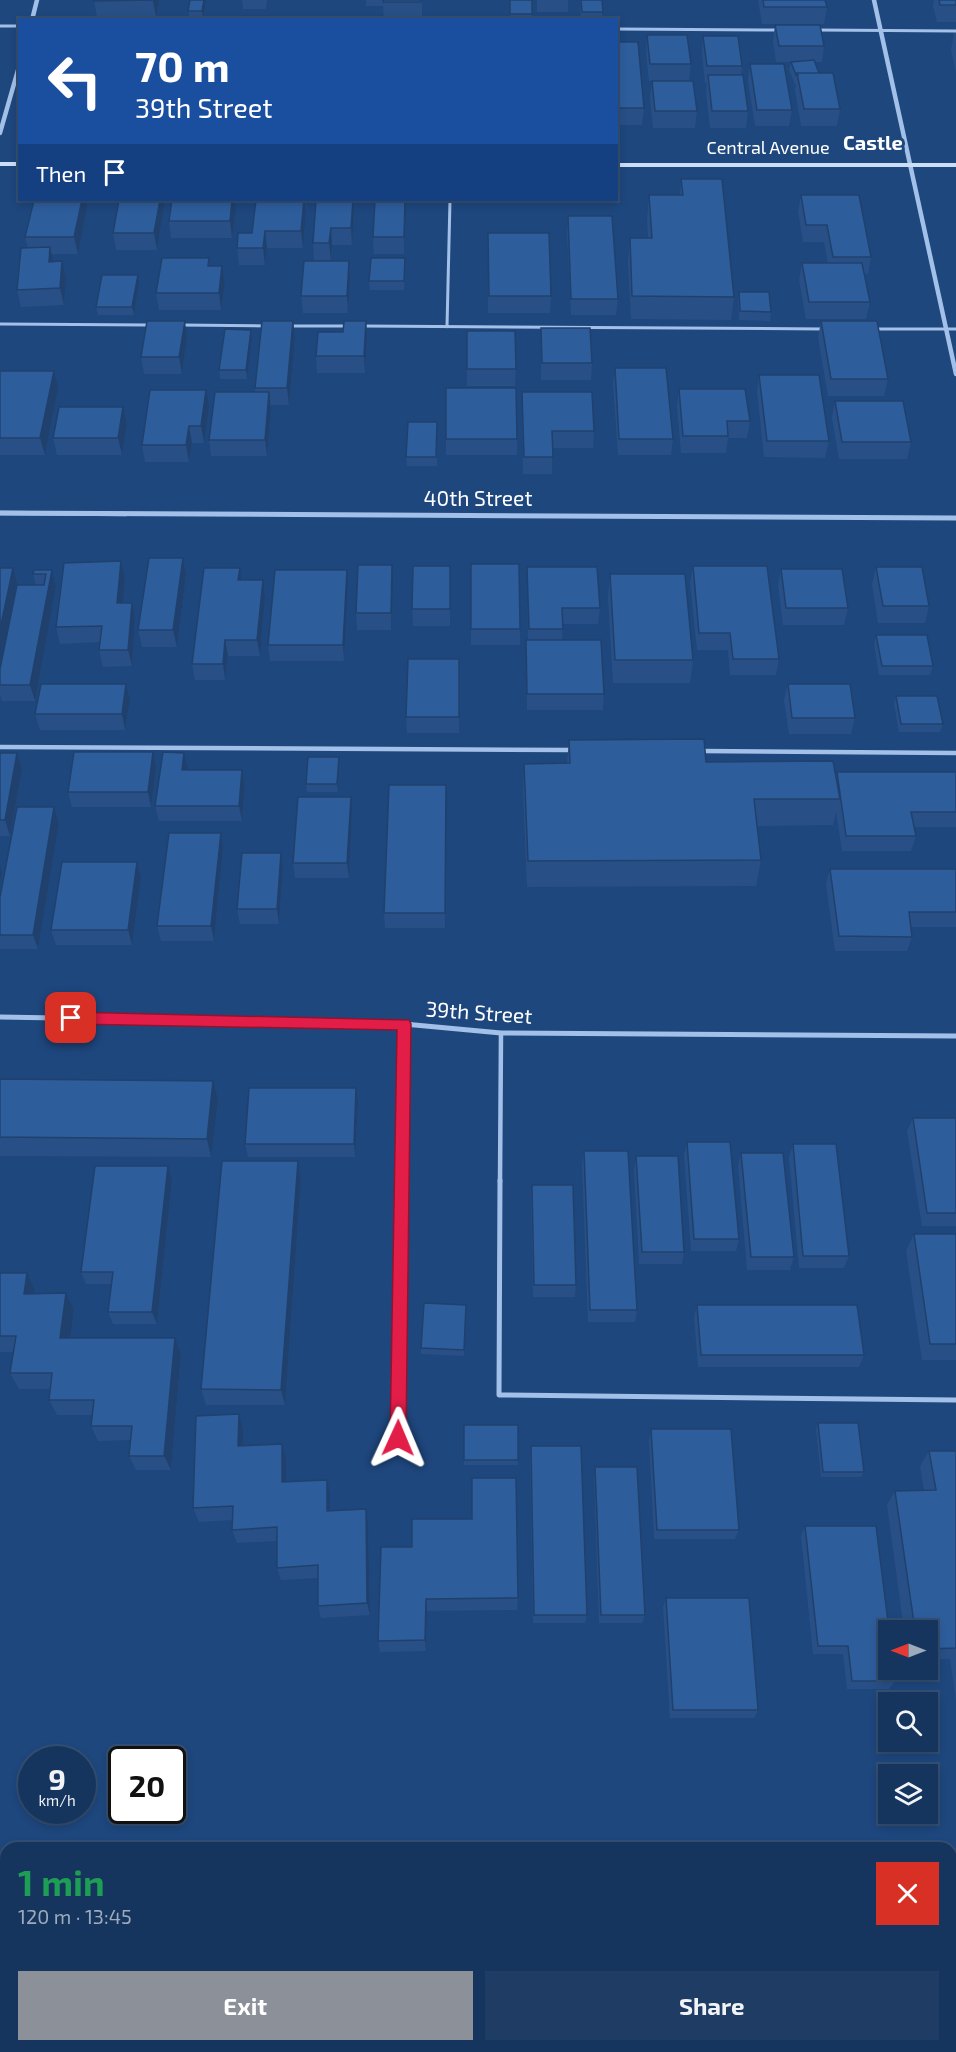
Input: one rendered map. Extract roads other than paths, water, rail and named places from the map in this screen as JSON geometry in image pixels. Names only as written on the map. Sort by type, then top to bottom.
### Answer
[{"type":"street","points":[[32,18],[37,0]]},
{"type":"street","points":[[874,0],[956,374]]},
{"type":"street","points":[[0,133],[18,70]]},
{"type":"street","points":[[0,165],[18,165]]},
{"type":"street","name":"Central Avenue","points":[[618,165],[956,165]]},
{"type":"street","name":"40th Street","points":[[0,513],[956,518]]},
{"type":"street","name":"39th Street","points":[[0,1017],[404,1024],[501,1033],[956,1036]]},
{"type":"lane","points":[[0,26],[18,26]]},
{"type":"lane","points":[[618,29],[789,30]]},
{"type":"lane","points":[[812,30],[956,31]]},
{"type":"lane","points":[[447,327],[450,201]]},
{"type":"lane","points":[[0,324],[153,325]]},
{"type":"lane","points":[[176,325],[270,326]]},
{"type":"lane","points":[[282,326],[827,329]]},
{"type":"lane","points":[[863,329],[956,329]]},
{"type":"lane","points":[[0,747],[574,750]]},
{"type":"lane","points":[[693,751],[956,753]]},
{"type":"lane","points":[[398,1438],[404,1024]]},
{"type":"lane","points":[[501,1033],[499,1395],[956,1400]]},
{"type":"district","name":"Castle","points":[[873,143]]}]
